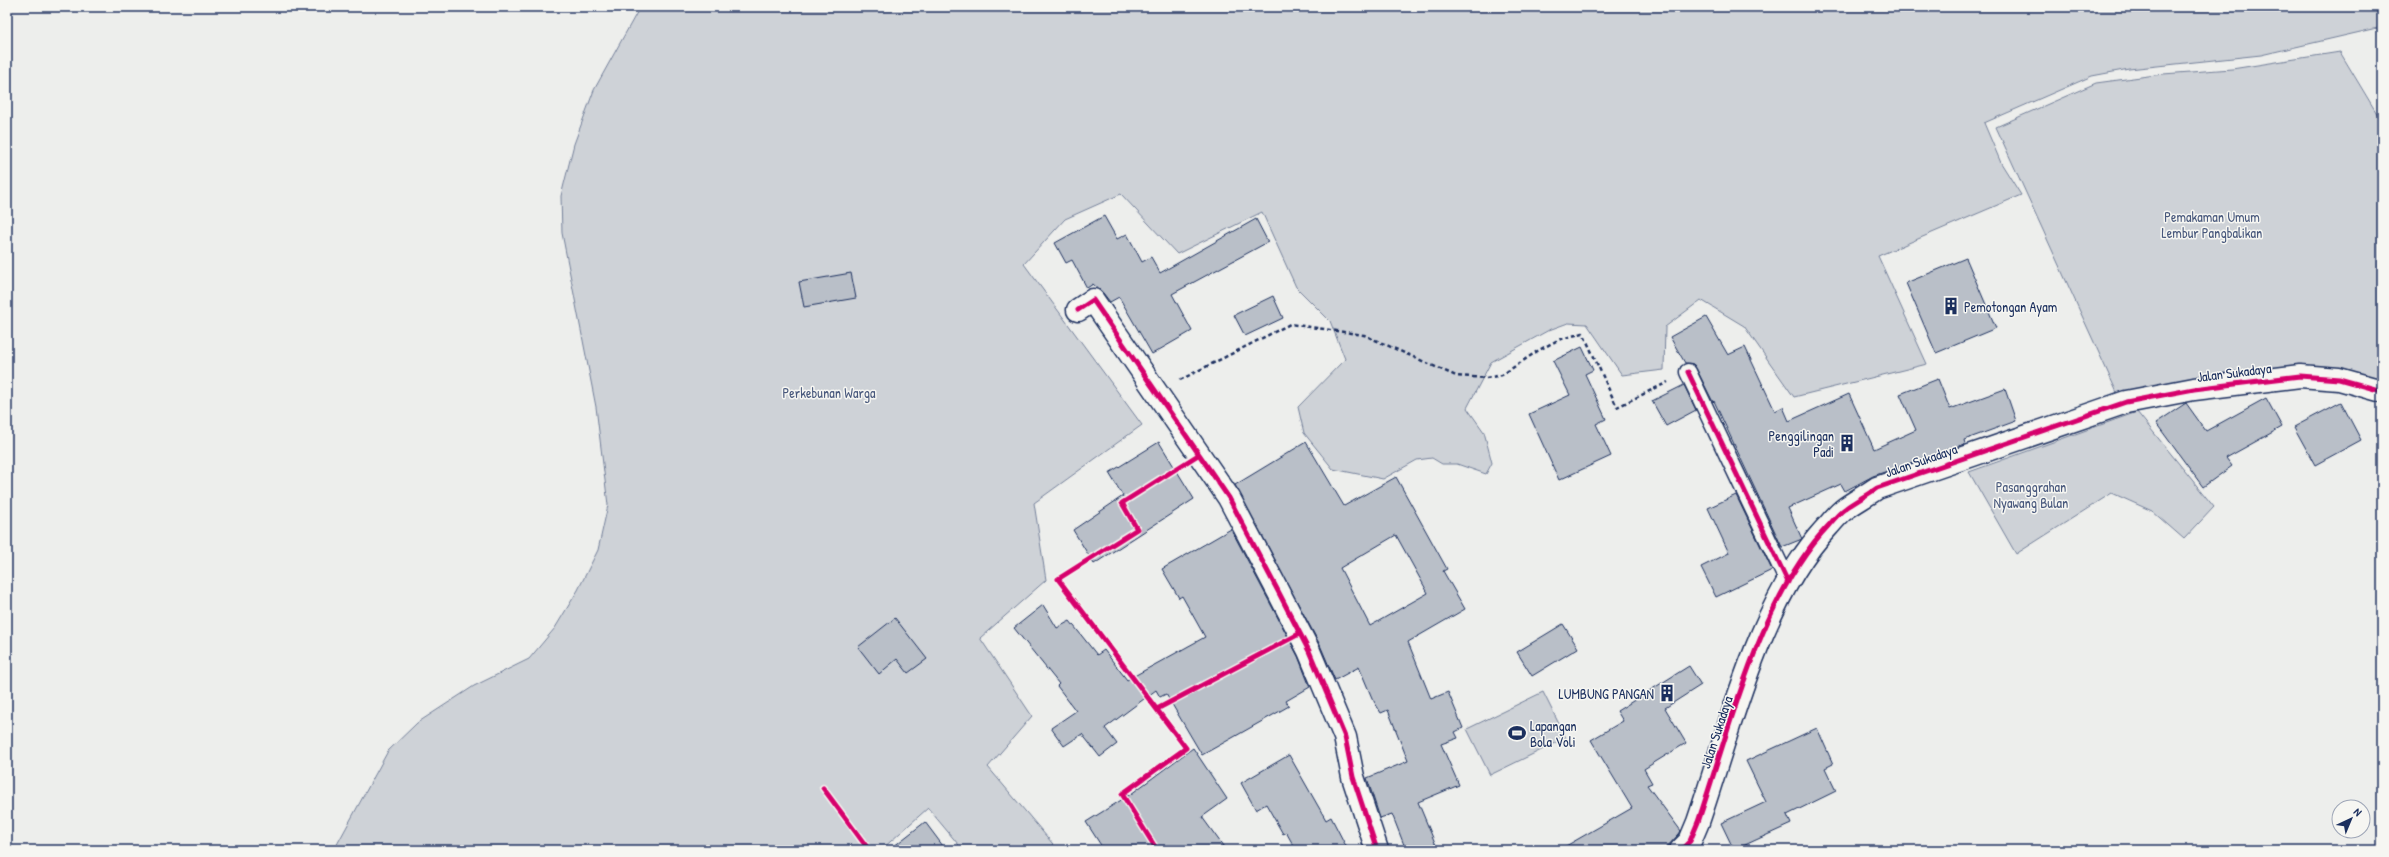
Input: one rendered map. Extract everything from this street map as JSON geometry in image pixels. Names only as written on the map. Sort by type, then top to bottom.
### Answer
[{"type":"street","points":[[1078,310],[1093,300],[1229,498],[1309,651],[1345,738],[1353,778],[1377,850]]},
{"type":"street","name":"Jalan Sukadaya","points":[[1681,850],[1690,840],[1698,822],[1745,682],[1770,616],[1788,582],[1817,538],[1845,508],[1877,488],[2126,402],[2194,389],[2300,376],[2340,379],[2382,391]]},
{"type":"lane","points":[[1688,372],[1788,582]]},
{"type":"path","points":[[1157,392],[1243,346],[1290,324],[1364,335],[1456,376],[1486,378],[1502,375],[1539,350],[1558,340],[1583,333],[1618,407],[1688,372]]},
{"type":"green space","name":"Perkebunan Warga","points":[[640,7],[2377,7],[2382,14],[2382,27],[2261,55],[2129,69],[2092,76],[1984,123],[2001,163],[2021,195],[1878,256],[1927,364],[1794,397],[1744,326],[1701,300],[1665,327],[1664,370],[1622,375],[1587,324],[1568,323],[1549,330],[1491,362],[1467,408],[1484,432],[1492,463],[1486,474],[1457,464],[1442,464],[1432,458],[1417,460],[1383,479],[1333,469],[1304,433],[1298,407],[1345,359],[1330,321],[1296,287],[1262,212],[1177,254],[1121,194],[1065,219],[1024,264],[1142,425],[1034,503],[1046,580],[980,638],[1032,716],[988,767],[1058,850],[963,850],[928,808],[881,850],[334,850],[388,751],[417,723],[474,686],[529,659],[555,628],[578,590],[598,550],[608,505],[596,407],[562,233],[561,196],[574,144],[594,90]]},
{"type":"green space","name":"Pemakaman Umum Lembur Pangbalikan","points":[[2340,52],[2382,122],[2382,382],[2119,397],[1996,127],[2096,83],[2163,74],[2232,69]]},
{"type":"green space","name":"Pasanggrahan Nyawang Bulan","points":[[2137,412],[2214,507],[2184,539],[2152,511],[2112,493],[2016,554],[1969,472]]},
{"type":"green space","name":"Lapangan Bola Voli","points":[[1543,692],[1566,738],[1490,775],[1467,729]]},
{"type":"building","points":[[1104,216],[1117,239],[1127,234],[1142,262],[1151,257],[1160,273],[1256,219],[1268,242],[1172,294],[1192,331],[1152,354],[1119,297],[1110,302],[1093,284],[1087,288],[1072,260],[1066,263],[1055,243]]},
{"type":"building","name":"Pemotongan Ayam","points":[[1966,258],[1996,328],[1936,353],[1906,283]]},
{"type":"building","points":[[851,273],[856,298],[804,307],[799,282]]},
{"type":"building","points":[[1273,296],[1283,318],[1245,336],[1234,315]]},
{"type":"building","points":[[1706,317],[1728,355],[1745,347],[1775,411],[1783,407],[1789,421],[1849,394],[1874,449],[1916,430],[1900,394],[1938,379],[1950,409],[2005,389],[2016,421],[1964,440],[1965,444],[1873,476],[1845,491],[1841,484],[1788,508],[1802,539],[1782,547],[1714,401],[1713,402],[1696,368],[1693,364],[1685,363],[1670,337]]},
{"type":"building","points":[[1582,347],[1593,370],[1585,374],[1606,419],[1596,424],[1611,456],[1559,480],[1529,414],[1570,395],[1553,361]]},
{"type":"building","points":[[1684,385],[1696,410],[1666,426],[1652,401]]},
{"type":"building","points":[[2266,398],[2282,427],[2226,458],[2232,466],[2203,487],[2156,423],[2186,403],[2206,431]]},
{"type":"building","points":[[2341,402],[2361,440],[2315,465],[2294,427]]},
{"type":"building","points":[[1159,442],[1194,499],[1094,564],[1073,530],[1123,496],[1109,473]]},
{"type":"building","points":[[1306,442],[1344,506],[1396,477],[1447,569],[1443,571],[1465,609],[1408,642],[1431,699],[1448,692],[1463,728],[1455,732],[1458,738],[1441,744],[1459,785],[1418,802],[1438,850],[1406,850],[1392,814],[1380,818],[1367,778],[1408,761],[1388,710],[1381,713],[1372,698],[1359,667],[1335,680],[1320,645],[1235,485]],"holes":[[[1396,535],[1428,593],[1370,626],[1340,568]]]},
{"type":"building","points":[[1736,495],[1772,570],[1716,597],[1701,567],[1729,553],[1708,508]]},
{"type":"building","points":[[1231,529],[1298,656],[1310,687],[1286,701],[1289,706],[1202,755],[1166,694],[1160,697],[1156,690],[1105,728],[1117,744],[1100,757],[1082,734],[1064,746],[1051,728],[1076,711],[1057,686],[1059,684],[1014,628],[1043,605],[1057,628],[1070,621],[1097,655],[1104,650],[1127,680],[1205,637],[1182,596],[1179,598],[1162,569]]},
{"type":"building","points":[[895,618],[927,659],[908,673],[897,659],[879,674],[858,647]]},
{"type":"building","points":[[1563,624],[1578,648],[1532,676],[1517,652]]},
{"type":"building","points":[[1689,666],[1701,685],[1665,708],[1686,743],[1644,769],[1652,783],[1647,785],[1681,831],[1679,834],[1664,850],[1559,850],[1632,808],[1591,740],[1623,721],[1617,711]]},
{"type":"building","points":[[1817,728],[1833,764],[1825,768],[1836,791],[1787,815],[1791,824],[1734,850],[1721,823],[1766,802],[1746,761]]},
{"type":"building","points":[[1193,748],[1227,799],[1202,817],[1226,850],[1104,850],[1086,822],[1131,794]]},
{"type":"building","points":[[1289,755],[1326,820],[1331,817],[1348,850],[1296,850],[1286,832],[1283,834],[1266,804],[1256,810],[1241,783]]},
{"type":"building","points":[[925,822],[946,850],[889,850]]},
{"type":"cycle path","points":[[1078,310],[1093,300],[1229,498],[1309,651],[1345,737],[1353,777],[1377,850]]},
{"type":"cycle path","points":[[1688,372],[1788,582]]},
{"type":"cycle path","points":[[1681,850],[1690,841],[1698,822],[1735,706],[1766,626],[1784,589],[1805,555],[1835,518],[1850,505],[1877,488],[2126,402],[2194,389],[2300,376],[2339,379],[2382,391]]},
{"type":"cycle path","points":[[1157,850],[1122,794],[1186,748],[1058,579],[1137,529],[1122,503],[1198,455]]},
{"type":"cycle path","points":[[1157,709],[1299,634]]},
{"type":"cycle path","points":[[823,788],[869,850]]},
{"type":"place","name":"Pemotongan Ayam","points":[[1951,306]]},
{"type":"place","name":"Penggilingan Padi","points":[[1847,443]]},
{"type":"place","name":"LUMBUNG PANGAN","points":[[1667,693]]},
{"type":"place","name":"Lapangan Bola Voli","points":[[1517,733]]}]
